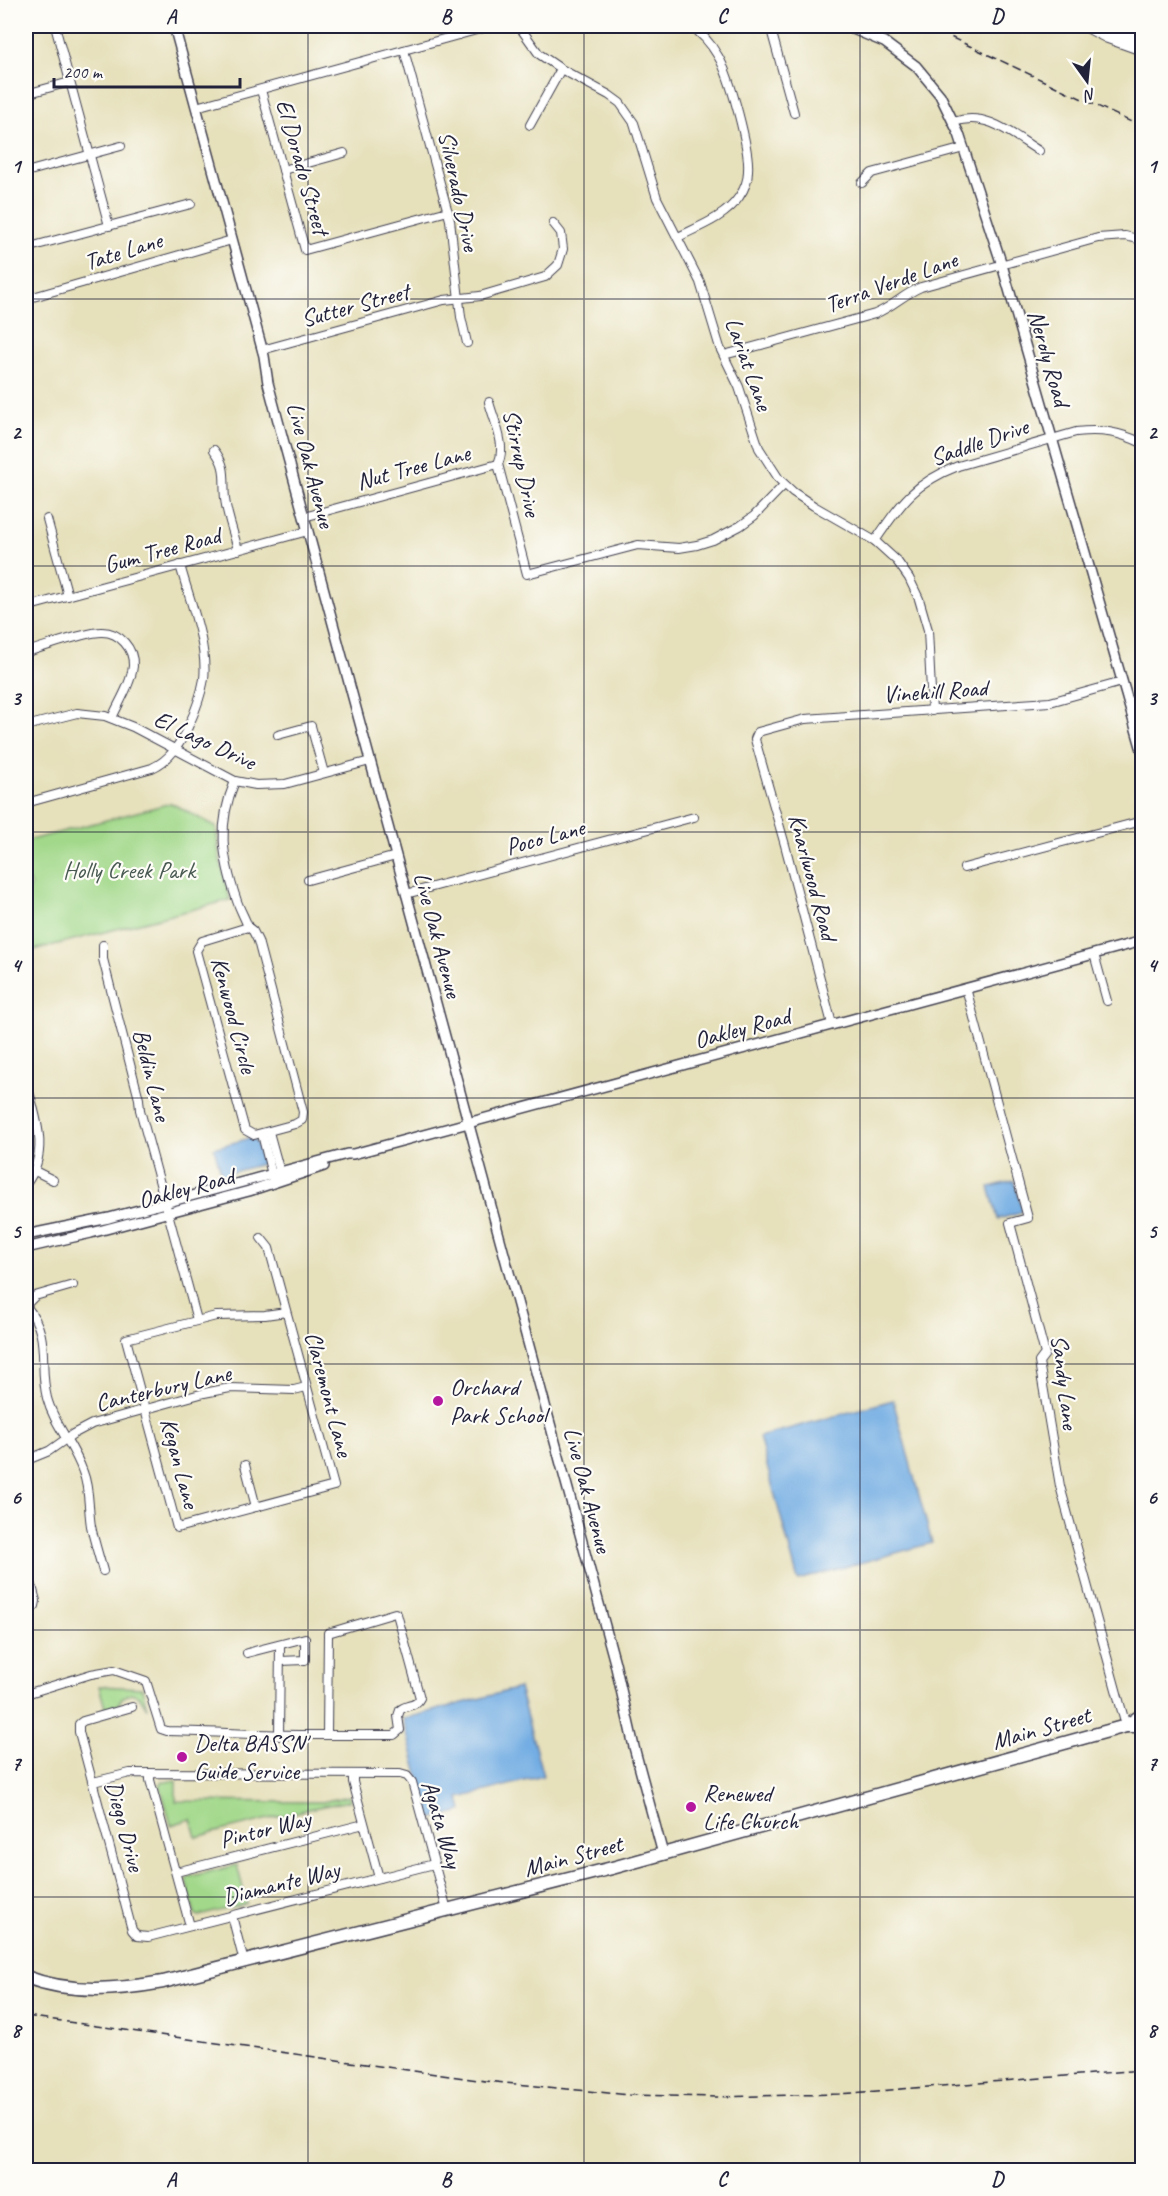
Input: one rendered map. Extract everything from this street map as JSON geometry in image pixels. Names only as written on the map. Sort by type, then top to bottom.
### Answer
[{"type":"highway","points":[[1089,26],[1108,36],[1143,48]]},
{"type":"highway","points":[[1101,26],[1143,38]]},
{"type":"main road","name":"Main Street","points":[[1126,1726],[1143,1715]]},
{"type":"main road","name":"Main Street","points":[[26,1977],[77,1988],[108,1989],[163,1982],[663,1854],[1126,1726],[1143,1726]]},
{"type":"street","points":[[54,26],[109,226]]},
{"type":"street","name":"Live Oak Avenue","points":[[174,26],[262,350],[268,383],[304,517],[615,1663],[634,1747],[663,1854]]},
{"type":"street","points":[[456,26],[459,35]]},
{"type":"street","points":[[196,107],[491,26]]},
{"type":"street","name":"Lariat Lane","points":[[519,26],[539,54],[561,69],[609,94],[628,112],[638,132],[657,198],[700,282],[724,355],[739,387],[759,448],[784,485],[814,506],[875,540],[897,561],[909,578],[919,599],[927,630],[932,711]]},
{"type":"street","points":[[678,237],[732,207],[740,197],[748,175],[747,154],[724,68],[706,39],[690,26]]},
{"type":"street","points":[[770,26],[794,113]]},
{"type":"street","name":"Neroly Road","points":[[846,26],[884,42],[916,66],[940,95],[954,122],[1002,265],[1143,750]]},
{"type":"street","name":"Silverado Drive","points":[[404,50],[448,211],[461,317],[467,343]]},
{"type":"street","points":[[530,125],[561,69]]},
{"type":"street","points":[[26,94],[70,82]]},
{"type":"street","name":"El Dorado Street","points":[[261,90],[305,250],[448,211]]},
{"type":"street","points":[[954,122],[969,118],[987,120],[1039,151]]},
{"type":"street","points":[[26,171],[121,146]]},
{"type":"street","points":[[862,183],[872,173],[964,148]]},
{"type":"street","points":[[283,170],[344,153]]},
{"type":"street","points":[[26,248],[191,204]]},
{"type":"street","name":"Sutter Street","points":[[262,350],[444,300],[480,296],[537,280],[553,272],[563,249],[561,233],[553,223]]},
{"type":"street","name":"Terra Verde Lane","points":[[724,355],[876,314],[921,287],[1098,238],[1125,236],[1143,240]]},
{"type":"street","name":"Tate Lane","points":[[26,299],[232,240]]},
{"type":"street","name":"Stirrup Drive","points":[[489,402],[502,448],[498,464],[527,574],[638,545],[679,548],[713,540],[754,516],[784,485]]},
{"type":"street","name":"Saddle Drive","points":[[875,540],[905,499],[916,488],[940,473],[958,466],[1076,432],[1096,430],[1120,433],[1143,443]]},
{"type":"street","points":[[214,450],[222,460],[224,468],[225,499],[238,550]]},
{"type":"street","name":"Nut Tree Lane","points":[[304,517],[498,464]]},
{"type":"street","points":[[47,519],[68,596]]},
{"type":"street","name":"Gum Tree Road","points":[[26,607],[308,531]]},
{"type":"street","points":[[26,803],[143,772],[160,765],[175,749],[187,730],[198,704],[204,678],[203,650],[180,566]]},
{"type":"street","points":[[26,652],[95,633],[109,633],[117,637],[130,650],[133,667],[112,718]]},
{"type":"street","name":"Vinehill Road","points":[[755,739],[756,734],[762,730],[805,719],[1050,702],[1122,682]]},
{"type":"street","name":"El Lago Drive","points":[[26,726],[77,713],[112,718],[235,781],[271,786],[370,760]]},
{"type":"street","points":[[278,735],[311,726],[324,773]]},
{"type":"street","name":"Knarlwood Road","points":[[755,739],[832,1024]]},
{"type":"street","name":"Kenwood Circle","points":[[235,781],[227,801],[222,831],[224,850],[237,899],[248,927],[258,941],[303,1112],[299,1122],[265,1133],[249,1133],[243,1123],[196,951],[202,941],[248,927]]},
{"type":"street","name":"Poco Lane","points":[[406,894],[694,817]]},
{"type":"street","points":[[964,868],[1143,821]]},
{"type":"street","points":[[308,880],[396,856]]},
{"type":"street","name":"Oakley Road","points":[[26,1248],[469,1122],[1143,941]]},
{"type":"street","name":"Beldin Lane","points":[[103,945],[102,959],[197,1320]]},
{"type":"street","points":[[1094,954],[1107,1000]]},
{"type":"street","name":"Sandy Lane","points":[[966,988],[1028,1218],[1010,1223],[1045,1354],[1039,1362],[1060,1486],[1126,1726]]},
{"type":"street","points":[[26,1081],[41,1143],[35,1171],[26,1184]]},
{"type":"street","points":[[265,1133],[277,1177]]},
{"type":"street","points":[[35,1171],[53,1180]]},
{"type":"street","name":"Oakley Road","points":[[26,1235],[166,1208]]},
{"type":"street","name":"Claremont Lane","points":[[256,1507],[334,1486],[269,1248],[261,1238]]},
{"type":"street","points":[[73,1286],[35,1296],[26,1306],[41,1332],[47,1397],[57,1422],[84,1474],[91,1526],[103,1571]]},
{"type":"street","points":[[197,1320],[216,1316],[286,1312]]},
{"type":"street","name":"Kegan Lane","points":[[197,1320],[126,1339],[177,1528],[256,1507]]},
{"type":"street","name":"Canterbury Lane","points":[[27,1460],[50,1451],[92,1424],[204,1393],[254,1387],[294,1390],[306,1387]]},
{"type":"street","points":[[245,1465],[256,1507]]},
{"type":"street","points":[[26,1564],[36,1601],[35,1606],[26,1612]]},
{"type":"street","points":[[26,1694],[91,1674],[114,1670],[146,1681],[161,1729],[167,1731],[279,1736],[394,1735],[400,1730],[398,1716],[400,1710],[416,1704],[420,1698],[398,1614],[328,1633],[327,1735]]},
{"type":"street","points":[[247,1653],[305,1638],[305,1660],[280,1660]]},
{"type":"street","points":[[279,1736],[280,1645]]},
{"type":"street","name":"Diego Drive","points":[[132,1707],[89,1718],[79,1724],[79,1732],[132,1930],[137,1936]]},
{"type":"street","name":"Agata Way","points":[[93,1782],[130,1773],[400,1774],[409,1778],[447,1910]]},
{"type":"street","points":[[150,1773],[190,1926]]},
{"type":"street","points":[[353,1774],[353,1782],[380,1878]]},
{"type":"street","name":"Pintor Way","points":[[176,1872],[364,1824]]},
{"type":"street","name":"Diamante Way","points":[[137,1936],[147,1937],[434,1864]]},
{"type":"street","points":[[232,1916],[244,1962]]},
{"type":"green space","name":"Holly Creek Park","points":[[171,803],[216,827],[219,855],[230,900],[26,952],[26,896],[31,886],[26,877],[26,841]]},
{"type":"green space","points":[[99,1686],[142,1688],[147,1708],[139,1696],[131,1693],[122,1698],[118,1705],[105,1708]]},
{"type":"green space","points":[[163,1781],[176,1781],[176,1801],[322,1802],[349,1796],[350,1801],[196,1837],[191,1819],[171,1825],[160,1785]]},
{"type":"green space","points":[[237,1865],[247,1904],[199,1916],[195,1914],[186,1881],[188,1877]]},
{"type":"water","points":[[250,1138],[256,1141],[262,1164],[222,1175],[214,1148]]},
{"type":"water","points":[[1014,1181],[1022,1209],[1021,1213],[998,1219],[989,1187]]},
{"type":"water","points":[[893,1400],[932,1543],[798,1580],[759,1437]]},
{"type":"water","points":[[519,1688],[543,1776],[459,1798],[462,1811],[430,1819],[403,1719]]},
{"type":"railway","points":[[927,26],[1142,127]]},
{"type":"railway","points":[[26,2016],[485,2081],[629,2095],[715,2097],[839,2094],[1142,2070]]},
{"type":"place","name":"Orchard Park School","points":[[438,1401]]},
{"type":"place","name":"Delta BASSN' Guide Service","points":[[182,1757]]},
{"type":"place","name":"Renewed Life Church","points":[[691,1807]]}]
